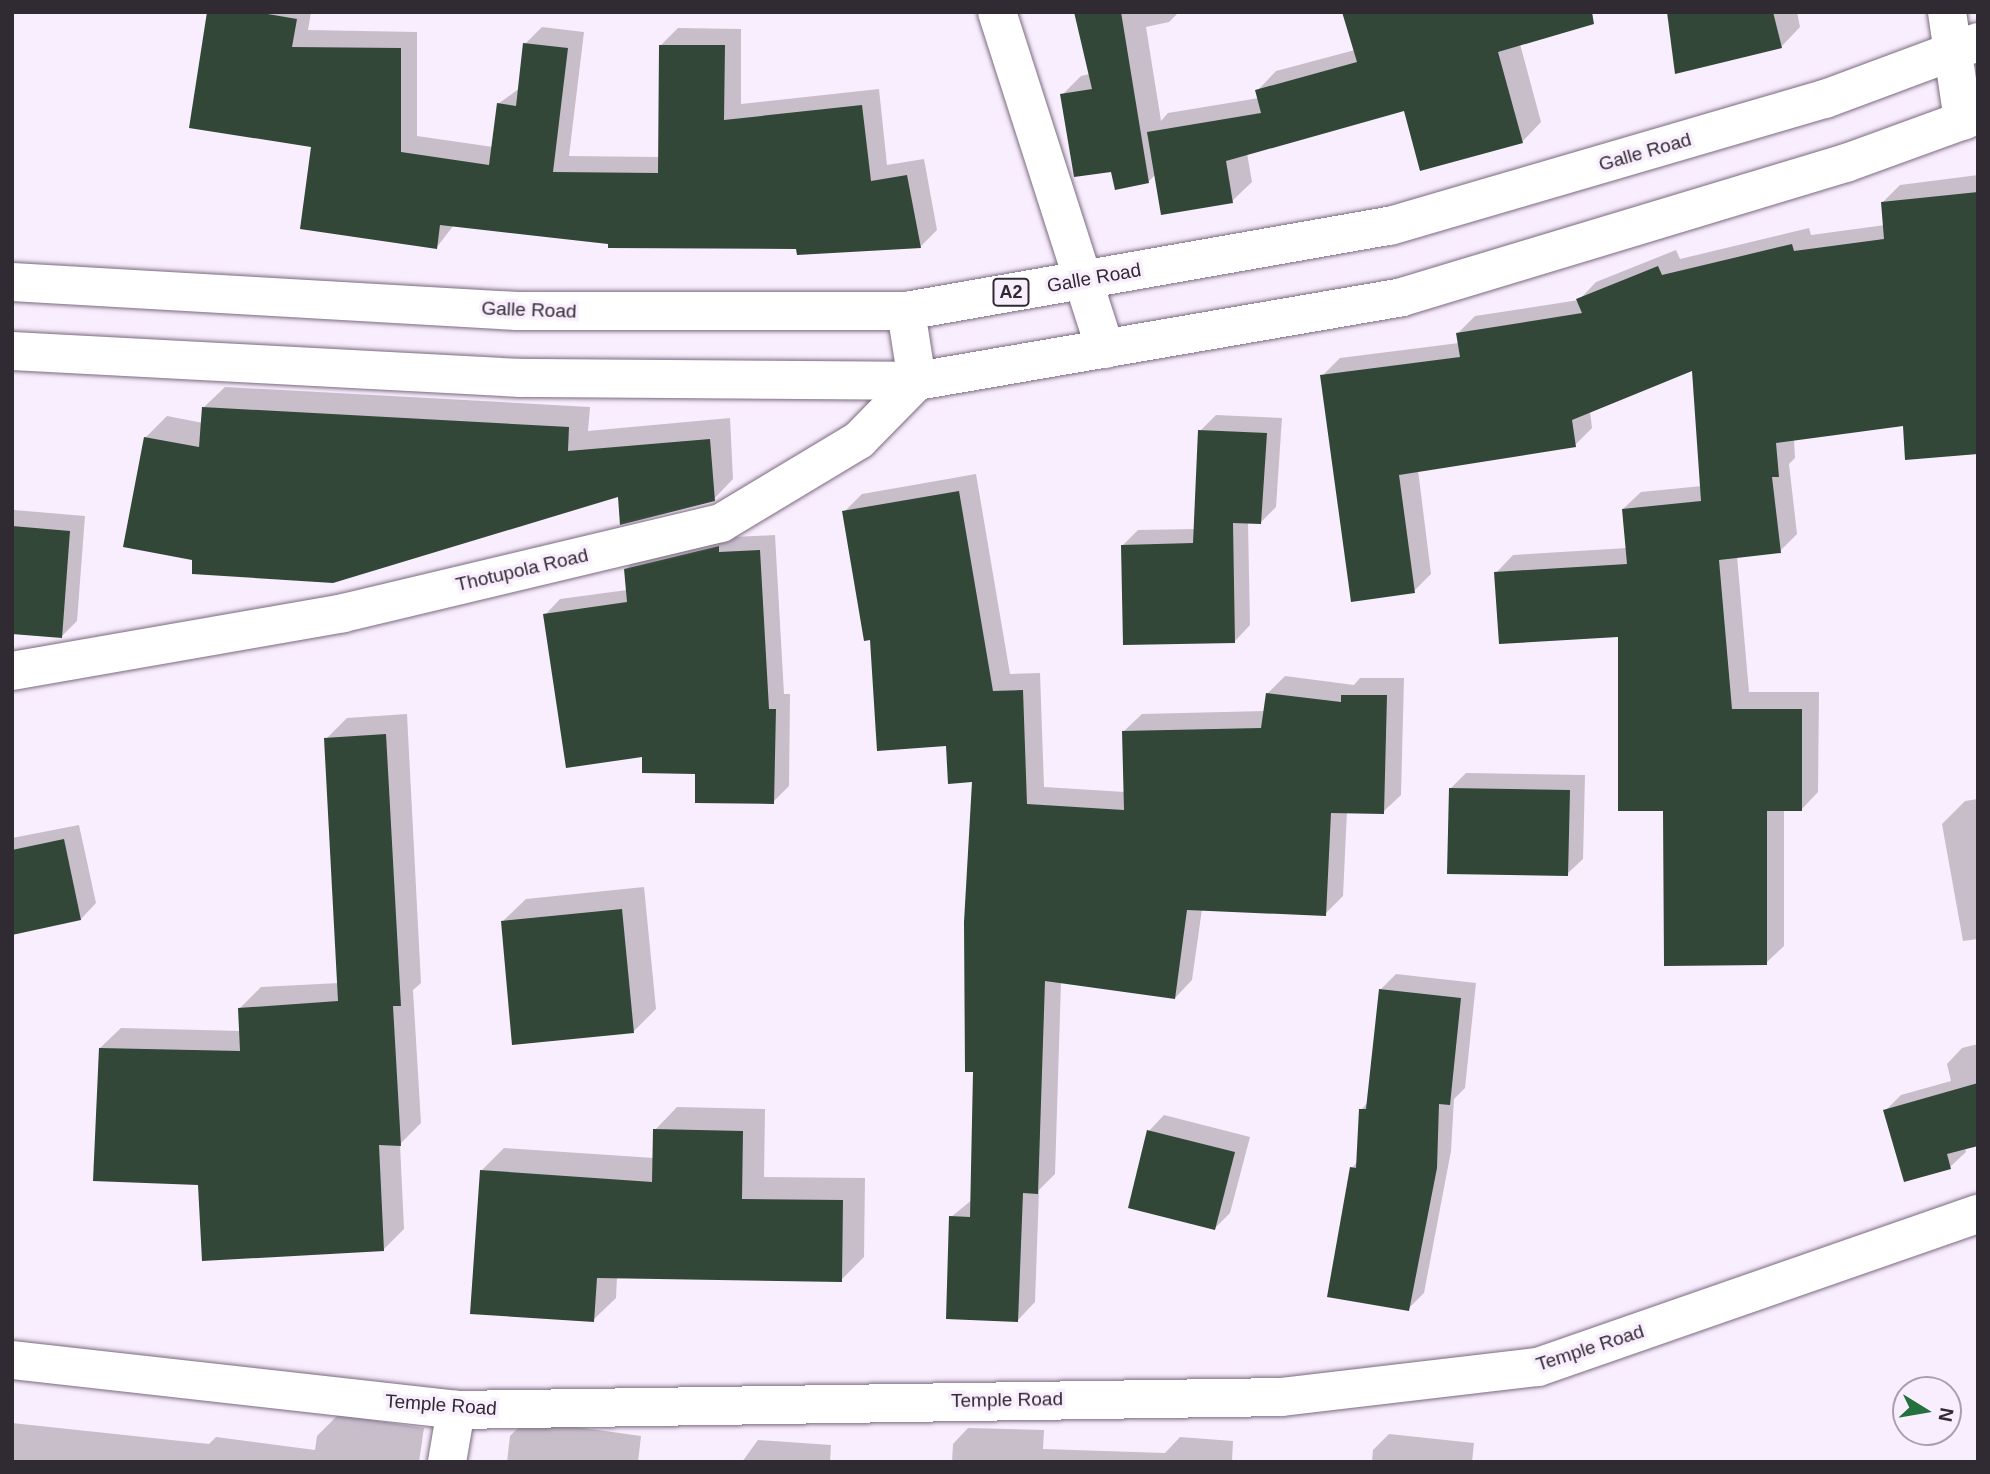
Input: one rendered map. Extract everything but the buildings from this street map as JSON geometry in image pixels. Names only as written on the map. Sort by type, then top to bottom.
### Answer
[{"type":"main road","points":[[997,12],[1105,349]]},
{"type":"main road","points":[[12,351],[521,378],[917,381],[1402,297],[1846,163],[1970,118],[1965,47],[1947,12]]},
{"type":"main road","name":"Galle Road","points":[[12,282],[517,311],[906,311],[1390,226],[1825,99],[1965,47]]},
{"type":"main road","points":[[906,311],[917,381]]},
{"type":"main road","name":"Thotupola Road","points":[[12,671],[343,613],[721,523],[859,440],[917,381]]},
{"type":"main road","name":"Temple Road","points":[[12,1360],[456,1410],[1282,1397],[1538,1367],[1978,1214]]},
{"type":"main road","points":[[447,1462],[456,1410]]}]
